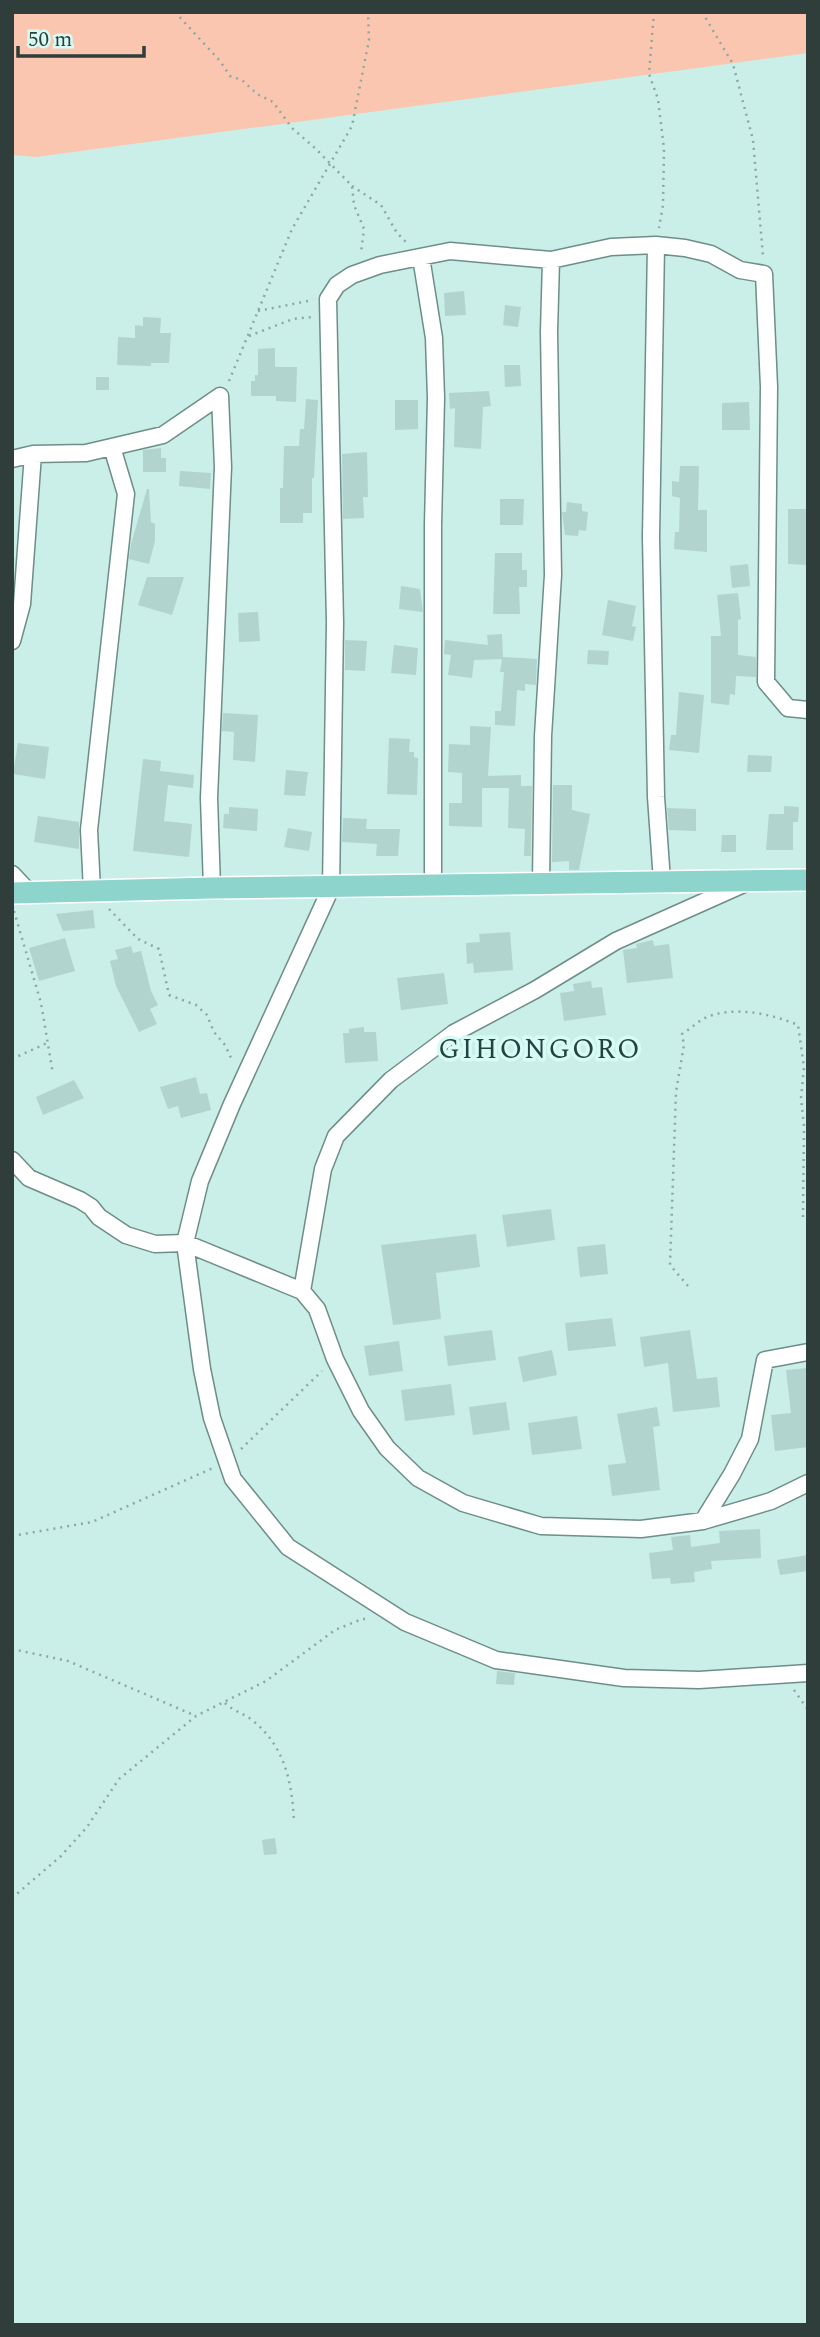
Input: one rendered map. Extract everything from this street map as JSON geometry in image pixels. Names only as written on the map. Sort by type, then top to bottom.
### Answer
[{"type":"main road","points":[[18,897],[92,890],[808,880]]},
{"type":"street","points":[[656,245],[651,537],[656,797],[662,881]]},
{"type":"street","points":[[808,710],[788,708],[766,682],[769,387],[764,274],[740,270],[711,254],[656,245],[611,247],[551,260],[450,251],[380,265],[352,275],[330,295],[335,622],[331,888],[242,1081],[200,1181],[185,1243],[202,1370],[212,1418],[227,1462],[233,1479],[288,1547],[405,1622],[496,1660],[624,1678],[699,1680],[808,1673]]},
{"type":"street","points":[[421,257],[434,338],[436,398],[433,525],[433,886]]},
{"type":"street","points":[[541,883],[543,736],[553,575],[549,332],[551,260]]},
{"type":"street","points":[[12,459],[33,454],[86,453],[163,435],[220,396]]},
{"type":"street","points":[[212,888],[209,798],[223,467],[220,396]]},
{"type":"street","points":[[92,890],[89,830],[126,494],[112,447]]},
{"type":"street","points":[[12,641],[22,604],[33,454]]},
{"type":"street","points":[[12,874],[18,897]]},
{"type":"street","points":[[302,1291],[323,1169],[336,1136],[391,1080],[454,1033],[535,990],[615,941],[751,881]]},
{"type":"street","points":[[12,1160],[29,1178],[80,1200],[126,1235],[155,1244],[185,1243],[302,1291],[317,1309],[335,1359],[361,1411],[387,1448],[418,1478],[463,1503],[541,1526],[641,1529],[703,1521],[771,1501],[808,1483]]},
{"type":"street","points":[[703,1521],[750,1439],[765,1360],[808,1352]]},
{"type":"path","points":[[175,12],[220,61],[230,76],[242,80],[257,94],[273,102],[292,128],[352,186],[381,205],[397,233],[421,257]]},
{"type":"path","points":[[220,396],[234,371],[292,229],[352,126],[369,40],[368,12]]},
{"type":"path","points":[[654,12],[649,74],[658,99],[664,149],[663,205],[656,245]]},
{"type":"path","points":[[702,12],[733,64],[753,139],[764,274]]},
{"type":"path","points":[[345,280],[362,250],[365,229],[354,205],[352,186]]},
{"type":"path","points":[[258,312],[330,295]]},
{"type":"path","points":[[248,337],[259,330],[293,319],[316,316],[330,295]]},
{"type":"path","points":[[92,890],[138,939],[159,950],[169,995],[196,1005],[207,1015],[242,1081]]},
{"type":"path","points":[[18,897],[53,1074]]},
{"type":"path","points":[[688,1286],[670,1265],[676,1091],[684,1045],[682,1034],[706,1017],[735,1012],[781,1018],[798,1025],[804,1067],[801,1098],[804,1126],[803,1218],[808,1222]]},
{"type":"path","points":[[12,1059],[47,1042]]},
{"type":"path","points":[[803,1205],[808,1204]]},
{"type":"path","points":[[12,1536],[92,1522],[227,1462],[335,1359]]},
{"type":"path","points":[[12,1898],[61,1856],[87,1827],[118,1779],[196,1716],[266,1681],[335,1630],[362,1619],[371,1619]]},
{"type":"path","points":[[12,1649],[68,1661],[196,1716]]},
{"type":"path","points":[[784,1676],[808,1710]]},
{"type":"path","points":[[225,1703],[250,1718],[267,1734],[285,1763],[292,1788],[294,1822]]},
{"type":"shaded area","points":[[12,12],[808,12],[808,53],[36,157],[12,155]]},
{"type":"building","points":[[464,291],[466,315],[445,316],[444,293]]},
{"type":"building","points":[[505,305],[521,307],[518,327],[503,325]]},
{"type":"building","points":[[143,317],[161,318],[160,333],[171,333],[169,363],[151,363],[151,366],[117,365],[118,337],[135,338],[135,325],[143,326]]},
{"type":"building","points":[[275,348],[275,367],[297,367],[296,402],[276,401],[276,396],[251,396],[251,381],[255,381],[255,375],[258,375],[258,349]]},
{"type":"building","points":[[504,365],[520,365],[521,386],[505,387]]},
{"type":"building","points":[[96,377],[109,377],[109,390],[96,390]]},
{"type":"building","points":[[489,391],[491,406],[483,407],[481,449],[454,447],[455,408],[450,409],[449,393]]},
{"type":"building","points":[[306,399],[318,400],[312,513],[303,513],[303,523],[280,523],[284,446],[299,446],[300,429],[304,429]]},
{"type":"building","points":[[395,400],[418,400],[418,429],[395,430]]},
{"type":"building","points":[[749,402],[750,430],[722,430],[722,403]]},
{"type":"building","points":[[161,448],[161,458],[166,458],[166,472],[143,472],[143,450]]},
{"type":"building","points":[[367,452],[368,497],[363,497],[364,518],[343,519],[342,454]]},
{"type":"building","points":[[680,466],[699,466],[698,510],[707,510],[707,552],[674,549],[675,532],[679,532],[680,498],[672,496],[672,481],[679,482]]},
{"type":"building","points":[[180,471],[211,473],[210,489],[179,486]]},
{"type":"building","points":[[147,489],[151,522],[155,524],[155,541],[149,564],[129,559]]},
{"type":"building","points":[[500,499],[524,499],[523,525],[500,525]]},
{"type":"building","points":[[567,502],[582,504],[582,511],[588,512],[586,531],[579,530],[578,536],[565,535],[562,512],[566,512]]},
{"type":"building","points":[[788,509],[808,509],[808,565],[788,564]]},
{"type":"building","points":[[495,553],[522,553],[522,570],[527,570],[527,587],[519,587],[520,614],[493,614]]},
{"type":"building","points":[[748,564],[750,586],[732,588],[730,566]]},
{"type":"building","points":[[147,577],[184,577],[172,615],[138,605]]},
{"type":"building","points":[[401,586],[420,589],[423,612],[399,609]]},
{"type":"building","points":[[738,593],[741,619],[738,620],[738,655],[756,657],[756,677],[736,676],[735,695],[730,694],[729,705],[711,703],[711,636],[721,636],[717,595]]},
{"type":"building","points":[[608,600],[636,606],[632,626],[636,627],[633,641],[602,635]]},
{"type":"building","points":[[258,612],[260,641],[239,642],[238,613]]},
{"type":"building","points":[[502,634],[503,657],[537,659],[536,685],[525,684],[525,691],[517,690],[515,726],[495,725],[495,711],[501,711],[504,672],[500,672],[502,659],[474,660],[472,678],[448,675],[451,655],[444,654],[445,640],[488,645],[487,635]]},
{"type":"building","points":[[345,640],[367,641],[365,671],[345,670]]},
{"type":"building","points":[[394,645],[418,648],[416,675],[391,673]]},
{"type":"building","points":[[588,650],[609,651],[608,665],[587,664]]},
{"type":"building","points":[[679,692],[704,695],[699,753],[669,750],[671,735],[676,735]]},
{"type":"building","points":[[223,713],[258,715],[255,762],[233,760],[234,732],[222,731]]},
{"type":"building","points":[[470,726],[491,727],[488,776],[521,775],[521,786],[532,786],[531,856],[524,856],[525,829],[508,828],[509,788],[482,788],[482,827],[449,826],[449,803],[462,803],[462,773],[448,772],[449,744],[470,745]]},
{"type":"building","points":[[389,738],[410,739],[409,752],[414,752],[414,757],[418,758],[417,795],[387,794]]},
{"type":"building","points":[[18,743],[49,747],[45,779],[13,774]]},
{"type":"building","points":[[748,755],[772,756],[771,772],[747,772]]},
{"type":"building","points":[[143,759],[161,761],[160,771],[194,775],[193,788],[168,785],[164,821],[192,824],[189,857],[133,851]]},
{"type":"building","points":[[286,770],[308,772],[305,796],[284,795]]},
{"type":"building","points":[[553,785],[572,785],[572,810],[590,814],[579,870],[569,870],[569,861],[552,862]]},
{"type":"building","points":[[784,806],[799,807],[798,822],[793,822],[793,850],[766,850],[769,814],[784,814]]},
{"type":"building","points":[[229,807],[258,809],[257,831],[223,828],[224,814],[229,814]]},
{"type":"building","points":[[667,808],[696,809],[696,831],[669,830]]},
{"type":"building","points":[[38,816],[79,822],[79,849],[34,842]]},
{"type":"building","points":[[343,818],[367,819],[366,829],[400,829],[398,856],[376,856],[377,844],[342,842]]},
{"type":"building","points":[[288,828],[312,832],[309,851],[284,847]]},
{"type":"building","points":[[722,835],[736,835],[736,852],[721,852]]},
{"type":"building","points":[[93,910],[95,928],[63,931],[56,914]]},
{"type":"building","points":[[510,932],[513,970],[474,973],[473,963],[467,964],[466,943],[480,942],[479,934]]},
{"type":"building","points":[[65,938],[75,971],[39,981],[29,948]]},
{"type":"building","points":[[653,940],[654,946],[669,944],[673,978],[627,983],[623,950],[637,948],[636,944]]},
{"type":"building","points":[[131,946],[133,953],[141,951],[151,991],[158,1005],[150,1009],[157,1024],[139,1032],[116,986],[110,961],[118,959],[115,950]]},
{"type":"building","points":[[444,973],[448,1004],[401,1010],[397,978]]},
{"type":"building","points":[[591,981],[592,988],[602,987],[606,1015],[564,1021],[560,993],[574,991],[573,984]]},
{"type":"building","points":[[364,1027],[364,1032],[376,1032],[378,1061],[345,1063],[343,1033],[349,1033],[349,1029]]},
{"type":"building","points":[[196,1077],[200,1094],[207,1093],[211,1110],[181,1118],[178,1106],[168,1109],[160,1087]]},
{"type":"building","points":[[74,1080],[84,1098],[43,1115],[36,1097]]},
{"type":"building","points":[[551,1209],[555,1240],[507,1247],[502,1215]]},
{"type":"building","points":[[476,1234],[480,1267],[436,1273],[441,1319],[393,1325],[381,1245]]},
{"type":"building","points":[[605,1244],[608,1274],[580,1277],[577,1247]]},
{"type":"building","points":[[612,1318],[616,1346],[568,1351],[565,1323]]},
{"type":"building","points":[[492,1330],[496,1360],[448,1366],[444,1336]]},
{"type":"building","points":[[690,1330],[697,1379],[717,1377],[720,1407],[673,1412],[668,1363],[644,1367],[640,1337]]},
{"type":"building","points":[[399,1341],[403,1371],[369,1376],[364,1346]]},
{"type":"building","points":[[552,1350],[557,1375],[523,1382],[518,1357]]},
{"type":"building","points":[[808,1368],[808,1447],[775,1451],[771,1415],[791,1413],[786,1370]]},
{"type":"building","points":[[451,1384],[455,1415],[405,1421],[401,1390]]},
{"type":"building","points":[[506,1402],[510,1430],[473,1435],[469,1407]]},
{"type":"building","points":[[657,1407],[660,1426],[653,1427],[660,1490],[612,1496],[608,1465],[626,1463],[617,1414]]},
{"type":"building","points":[[577,1416],[582,1449],[532,1455],[528,1423]]},
{"type":"building","points":[[760,1529],[761,1558],[711,1561],[712,1569],[694,1572],[695,1582],[671,1584],[670,1578],[652,1579],[649,1553],[673,1550],[671,1537],[690,1535],[691,1547],[720,1543],[719,1531]]},
{"type":"building","points":[[808,1555],[808,1571],[780,1575],[777,1560]]},
{"type":"building","points":[[497,1671],[515,1673],[514,1685],[496,1684]]},
{"type":"building","points":[[275,1838],[277,1854],[264,1855],[262,1840]]},
{"type":"district","name":"GIHONGORO","points":[[540,1049]]}]
